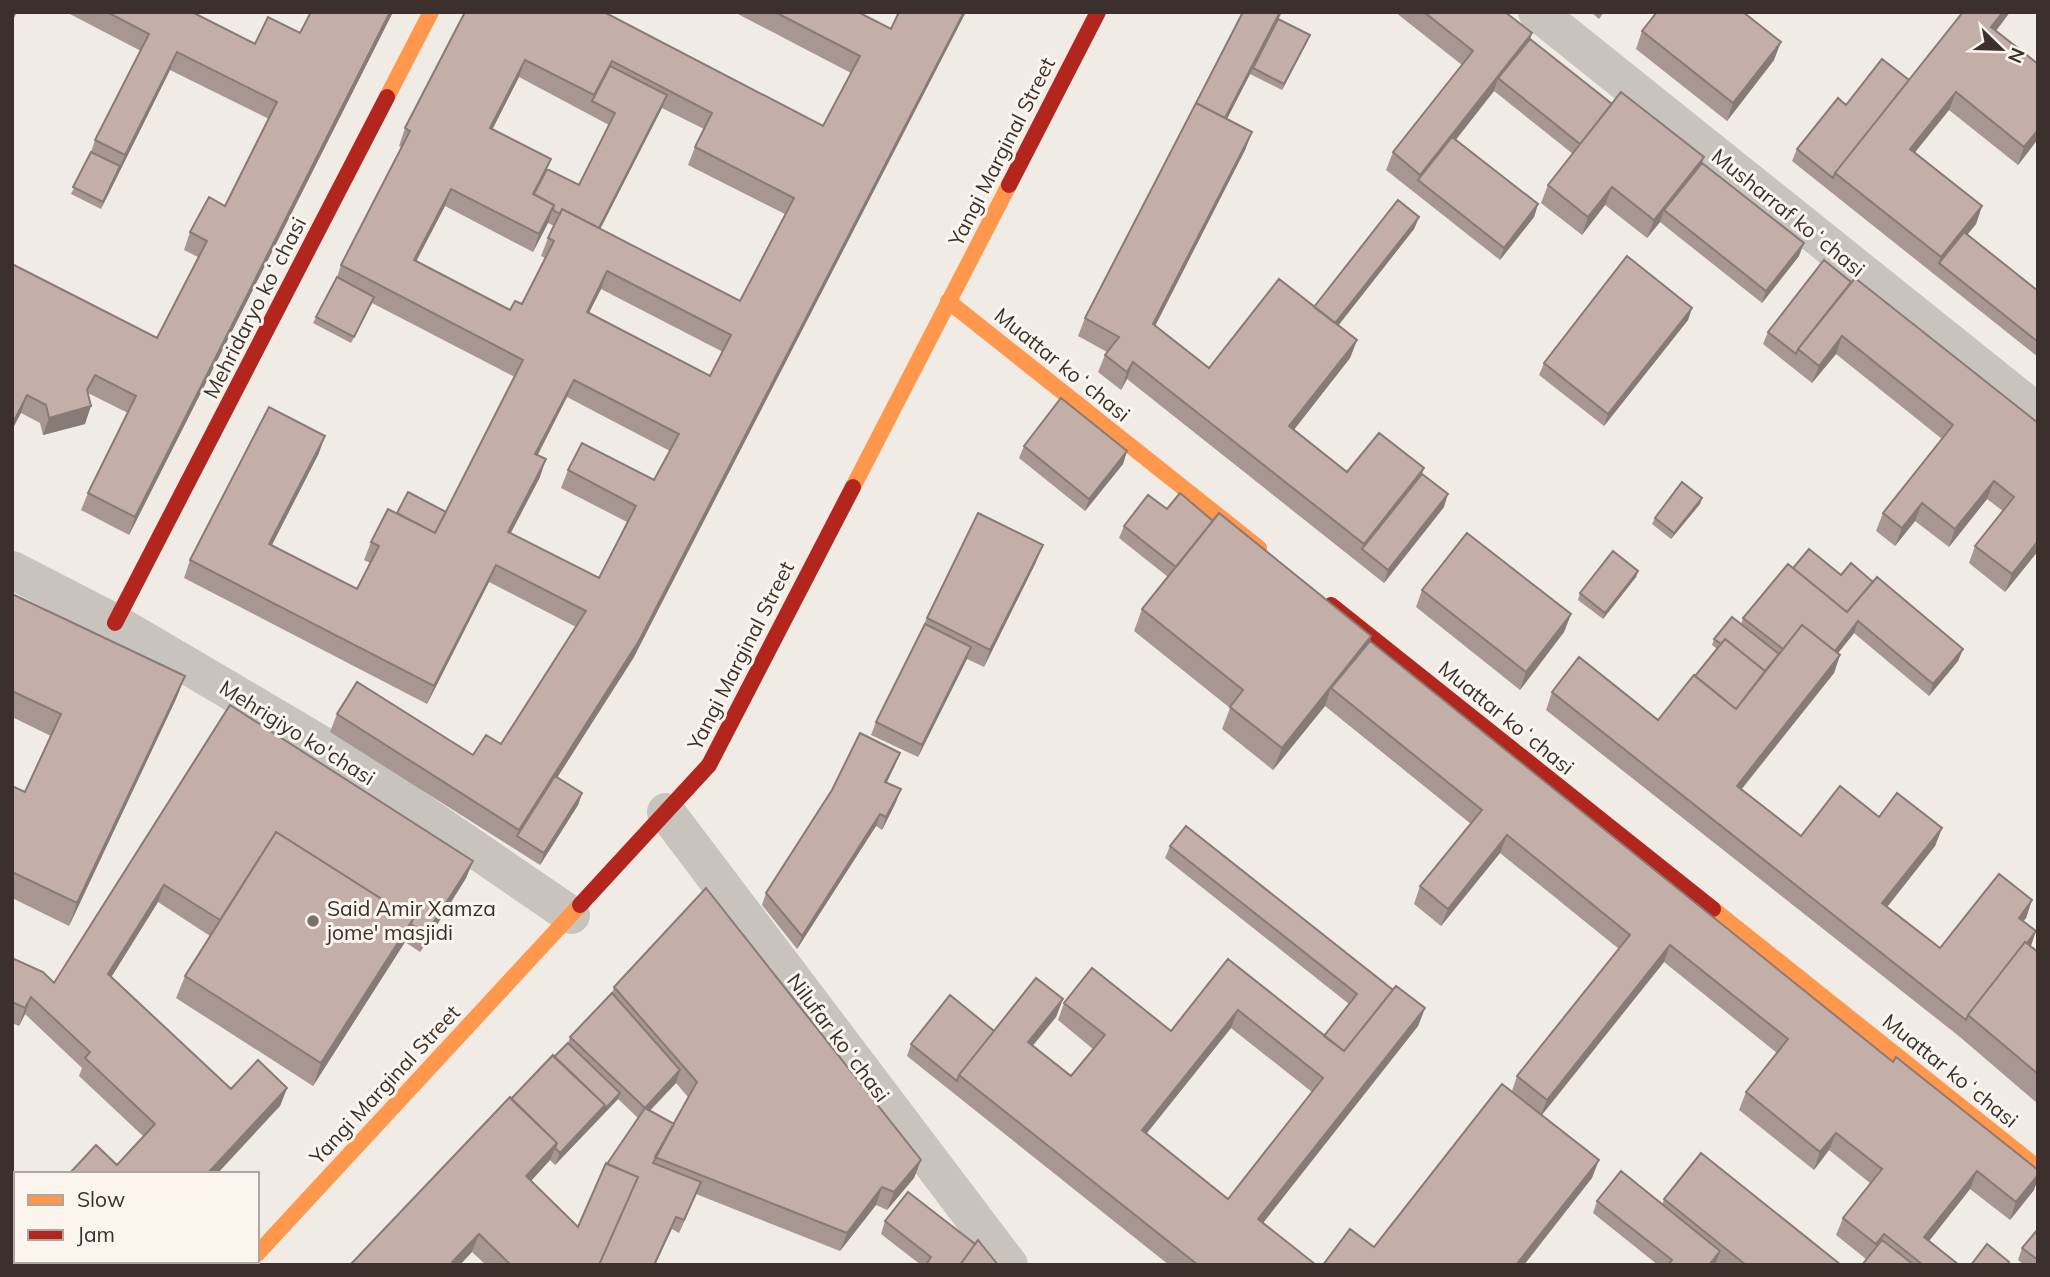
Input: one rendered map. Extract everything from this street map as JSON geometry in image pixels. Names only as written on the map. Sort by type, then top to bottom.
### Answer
[{"type":"street","name":"Mehridaryo koʻchasi","points":[[115,623],[431,12]]},
{"type":"street","name":"Yangi Marginal Street","points":[[259,1252],[709,765],[1098,12]]},
{"type":"street","name":"Musharraf koʻchasi","points":[[1537,12],[2038,413]]},
{"type":"street","name":"Muattar koʻchasi","points":[[948,301],[1275,561]]},
{"type":"street","name":"Mehrigiyo ko'chasi","points":[[12,570],[115,623],[322,745],[571,915]]},
{"type":"street","name":"Muattar koʻchasi","points":[[1319,596],[2038,1168]]},
{"type":"street","name":"Nilufar koʻchasi","points":[[666,812],[1009,1265]]},
{"type":"building","points":[[107,12],[192,12],[255,44],[268,17],[300,33],[311,12],[390,12],[135,517],[88,493],[136,396],[95,375],[87,390],[91,406],[49,418],[46,405],[27,395],[12,425],[12,264],[157,338],[207,241],[190,232],[209,197],[225,206],[277,102],[177,52],[125,155],[95,140],[149,34]]},
{"type":"building","points":[[465,12],[604,12],[823,126],[860,56],[775,12],[858,12],[891,29],[899,12],[964,12],[640,639],[519,830],[337,714],[357,682],[473,755],[486,735],[501,744],[586,611],[496,565],[434,686],[190,560],[269,407],[325,436],[269,544],[357,589],[379,546],[371,542],[388,509],[435,533],[523,360],[341,265],[410,131],[405,128]],"holes":[[[525,60],[594,95],[612,61],[712,113],[695,147],[794,198],[740,301],[562,209],[548,238],[554,241],[522,304],[515,301],[510,310],[414,260],[451,189],[539,234],[554,205],[533,194],[551,159],[490,128]],[[607,271],[731,335],[710,376],[587,312]],[[574,380],[679,434],[654,480],[582,443],[568,470],[636,506],[599,578],[508,532],[546,459],[535,454]]]},
{"type":"building","points":[[1243,12],[1280,12],[1225,118],[1196,103]]},
{"type":"building","points":[[1424,12],[1505,12],[1532,33],[1420,175],[1393,152],[1473,51]]},
{"type":"building","points":[[1657,12],[1743,12],[1781,42],[1733,103],[1642,31]]},
{"type":"building","points":[[1963,12],[2003,12],[1991,27],[2038,64],[2038,130],[2024,147],[1956,92],[1910,149],[1982,206],[1941,257],[1835,173]]},
{"type":"building","points":[[1278,19],[1310,35],[1284,84],[1253,68]]},
{"type":"building","points":[[1530,39],[1612,104],[1580,144],[1498,78]]},
{"type":"building","points":[[1882,59],[1909,80],[1833,178],[1797,149],[1838,98],[1846,105]]},
{"type":"building","points":[[610,66],[667,95],[599,228],[562,209],[560,214],[553,210],[554,205],[534,194],[547,169],[579,185],[615,113],[592,101]]},
{"type":"building","points":[[1621,92],[1704,157],[1654,220],[1612,187],[1588,217],[1548,185]]},
{"type":"building","points":[[1196,103],[1252,132],[1153,324],[1209,368],[1279,279],[1357,340],[1289,426],[1347,472],[1379,433],[1424,468],[1364,544],[1133,362],[1127,372],[1105,355],[1119,337],[1085,318]]},
{"type":"building","points":[[1452,137],[1538,204],[1504,248],[1418,180]]},
{"type":"building","points":[[91,152],[120,166],[103,202],[73,187]]},
{"type":"building","points":[[1702,163],[1804,243],[1766,291],[1664,210]]},
{"type":"building","points":[[1398,200],[1419,217],[1335,323],[1314,307]]},
{"type":"building","points":[[1964,232],[2038,291],[2038,342],[1939,263]]},
{"type":"building","points":[[1627,256],[1692,308],[1608,414],[1544,363]]},
{"type":"building","points":[[1824,260],[1851,282],[1796,354],[1768,332]]},
{"type":"building","points":[[337,277],[374,297],[354,337],[316,317]]},
{"type":"building","points":[[1855,278],[2038,423],[2038,541],[2012,574],[1975,546],[2014,497],[1994,481],[1955,529],[1922,503],[1902,528],[1883,513],[1953,425],[1842,336],[1819,366],[1798,349]]},
{"type":"building","points":[[1061,398],[1127,451],[1089,499],[1024,446]]},
{"type":"building","points":[[1422,474],[1448,494],[1388,570],[1362,549]]},
{"type":"building","points":[[1682,482],[1702,498],[1674,533],[1655,518]]},
{"type":"building","points":[[408,492],[446,512],[435,533],[397,513]]},
{"type":"building","points":[[1180,493],[1213,521],[1176,567],[1124,526],[1148,495],[1167,509]]},
{"type":"building","points":[[978,513],[1043,545],[990,650],[927,618]]},
{"type":"building","points":[[1219,513],[1371,636],[1282,748],[1230,707],[1243,690],[1142,609]]},
{"type":"building","points":[[1467,533],[1571,614],[1526,672],[1422,590]]},
{"type":"building","points":[[1809,549],[1841,575],[1851,563],[1873,582],[1847,612],[1793,568]]},
{"type":"building","points":[[1613,551],[1638,571],[1605,613],[1580,593]]},
{"type":"building","points":[[1788,564],[1847,612],[1877,577],[1963,649],[1933,684],[1858,621],[1835,651],[1802,625],[1783,649],[1743,618]]},
{"type":"building","points":[[12,594],[185,676],[77,903],[12,872],[12,786],[25,792],[61,714],[12,691]]},
{"type":"building","points":[[1732,617],[1779,654],[1765,671],[1725,639],[1721,644],[1714,639]]},
{"type":"building","points":[[925,624],[971,647],[922,745],[876,722]]},
{"type":"building","points":[[1802,625],[1840,655],[1737,786],[1801,836],[1840,786],[1879,817],[1897,793],[1942,828],[1882,903],[1940,948],[1999,874],[2032,900],[2019,918],[2036,931],[1966,1020],[1552,692],[1579,657],[1658,720],[1694,675],[1736,709]]},
{"type":"building","points":[[1725,639],[1765,671],[1736,709],[1695,676]]},
{"type":"building","points":[[1370,641],[1893,1062],[1896,1057],[2038,1170],[2038,1175],[2016,1202],[1977,1171],[1924,1237],[1959,1265],[1923,1265],[1884,1234],[1876,1244],[1843,1218],[1882,1169],[1836,1133],[1820,1152],[1746,1092],[1788,1039],[1670,945],[1547,1100],[1517,1076],[1630,935],[1507,835],[1448,909],[1420,886],[1482,810],[1331,688]]},
{"type":"building","points":[[230,705],[473,861],[426,934],[411,924],[413,919],[276,832],[220,920],[164,885],[108,974],[231,1089],[258,1060],[287,1088],[209,1172],[71,1172],[96,1145],[117,1165],[155,1124],[85,1058],[90,1052],[31,997],[25,1008],[12,1002],[12,958],[43,972],[54,983]]},
{"type":"building","points":[[860,733],[900,753],[885,782],[901,789],[886,817],[880,814],[802,936],[766,893],[832,790]]},
{"type":"building","points":[[555,776],[582,793],[544,853],[517,836]]},
{"type":"building","points":[[1186,826],[1393,990],[1344,1051],[1324,1036],[1357,994],[1170,846]]},
{"type":"building","points":[[276,832],[413,919],[321,1063],[185,976]]},
{"type":"building","points":[[706,888],[921,1160],[894,1192],[882,1187],[847,1233],[655,1157],[697,1082],[614,987]]},
{"type":"building","points":[[2025,942],[2038,952],[2038,1074],[1968,1015]]},
{"type":"building","points":[[1228,959],[1344,1051],[1396,986],[1425,1008],[1258,1219],[1316,1265],[1198,1265],[959,1075],[1036,978],[1063,999],[1028,1042],[1071,1076],[1105,1035],[1064,1003],[1092,968],[1171,1031]],"holes":[[[1238,1010],[1323,1078],[1228,1199],[1142,1130]]]},
{"type":"building","points":[[612,993],[680,1070],[645,1108],[570,1037]]},
{"type":"building","points":[[950,995],[994,1031],[957,1081],[911,1044]]},
{"type":"building","points":[[568,1043],[620,1093],[603,1111],[605,1105],[554,1057]]},
{"type":"building","points":[[553,1055],[605,1105],[560,1153],[555,1148],[557,1143],[511,1099]]},
{"type":"building","points":[[1502,1084],[1599,1160],[1516,1265],[1323,1265],[1350,1229],[1374,1247]]},
{"type":"building","points":[[510,1097],[557,1143],[526,1176],[578,1227],[606,1163],[638,1177],[599,1265],[511,1265],[479,1234],[452,1262],[455,1265],[350,1265]]},
{"type":"building","points":[[645,1108],[674,1124],[653,1163],[701,1182],[684,1220],[676,1217],[654,1265],[599,1265],[638,1177],[607,1164]]},
{"type":"building","points":[[1701,1153],[1841,1265],[1746,1265],[1664,1199]]},
{"type":"building","points":[[1621,1171],[1720,1251],[1709,1265],[1668,1265],[1672,1260],[1597,1201]]},
{"type":"building","points":[[908,1192],[975,1244],[960,1265],[926,1265],[931,1257],[885,1221]]},
{"type":"building","points":[[2038,1229],[2038,1260],[2022,1248]]},
{"type":"building","points":[[12,1231],[14,1263],[124,1263],[122,1265],[12,1265]]},
{"type":"building","points":[[978,1240],[998,1265],[960,1265]]},
{"type":"building","points":[[1882,1240],[1914,1265],[1862,1265]]},
{"type":"building","points":[[1987,1244],[2009,1262],[2007,1265],[1971,1265]]},
{"type":"traffic: slow","points":[[387,97],[431,12]]},
{"type":"traffic: slow","points":[[853,487],[1009,185]]},
{"type":"traffic: slow","points":[[948,301],[1259,548]]},
{"type":"traffic: slow","points":[[259,1252],[580,905]]},
{"type":"traffic: slow","points":[[1713,909],[2038,1168]]},
{"type":"traffic: jam","points":[[1009,185],[1098,12]]},
{"type":"traffic: jam","points":[[115,623],[387,97]]},
{"type":"traffic: jam","points":[[580,905],[709,765],[853,487]]},
{"type":"traffic: jam","points":[[1331,605],[1713,909]]},
{"type":"place","name":"Said Amir Xamza jome' masjidi","points":[[313,921]]}]
